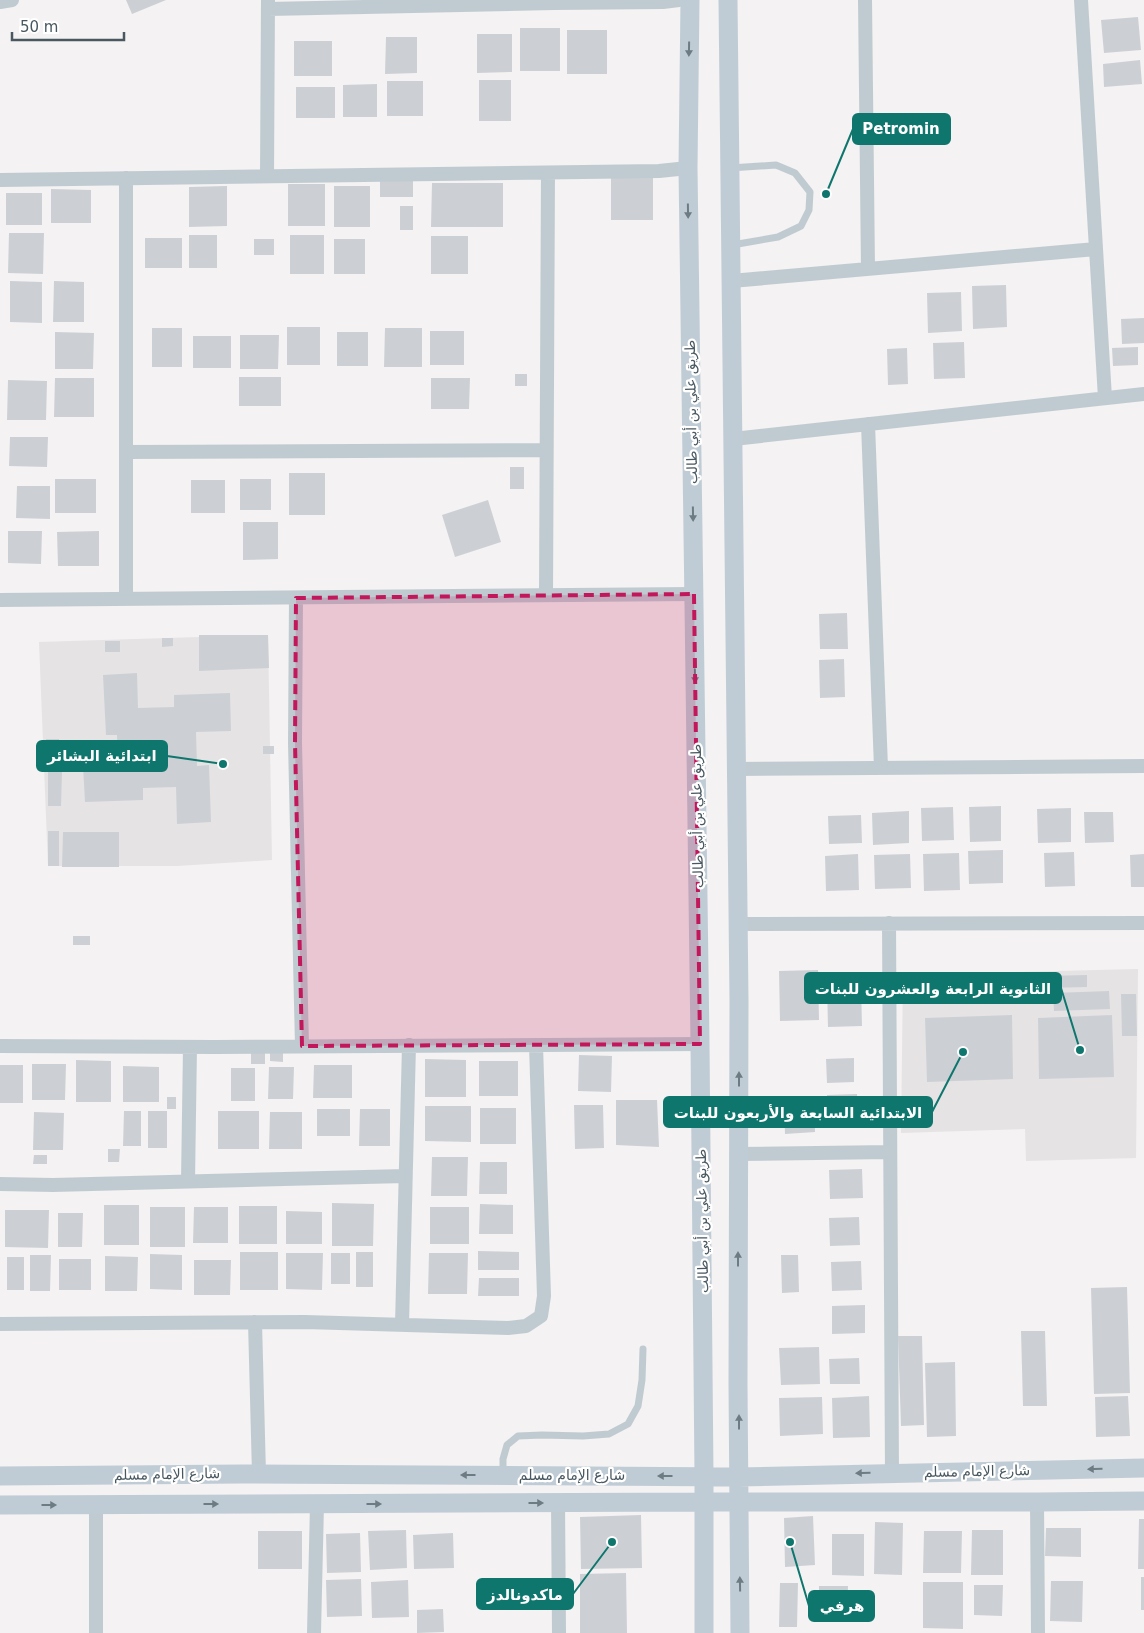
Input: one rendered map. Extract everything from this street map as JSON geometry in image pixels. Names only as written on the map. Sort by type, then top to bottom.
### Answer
[{"type":"main road","name":"طريق علي بن أبي طالب","points":[[690,0],[688,168],[700,1044],[704,1633]]},
{"type":"main road","points":[[728,0],[738,924],[740,1633]]},
{"type":"main road","name":"شارع الإمام مسلم","points":[[0,1476],[259,1474],[739,1477],[1144,1468]]},
{"type":"main road","name":"شارع الإمام مسلم","points":[[0,1506],[558,1502],[1144,1501]]},
{"type":"street","points":[[0,2],[12,0]]},
{"type":"street","points":[[267,176],[268,4],[554,1],[663,2],[679,0]]},
{"type":"street","points":[[865,0],[868,269]]},
{"type":"street","points":[[1081,0],[1105,398]]},
{"type":"street","points":[[0,180],[548,173],[659,171],[688,168]]},
{"type":"street","points":[[546,595],[548,173]]},
{"type":"street","points":[[126,178],[126,599]]},
{"type":"street","points":[[731,281],[1096,249]]},
{"type":"street","points":[[733,439],[1144,394]]},
{"type":"street","points":[[868,424],[881,768]]},
{"type":"street","points":[[126,452],[546,450]]},
{"type":"street","points":[[0,600],[694,594]]},
{"type":"street","points":[[296,598],[295,752],[302,1046]]},
{"type":"street","points":[[736,769],[1144,766]]},
{"type":"street","points":[[889,923],[892,1473]]},
{"type":"street","points":[[738,924],[1144,923]]},
{"type":"street","points":[[0,1046],[700,1044]]},
{"type":"street","points":[[402,1325],[409,1045]]},
{"type":"street","points":[[0,1324],[305,1322],[508,1328],[526,1326],[541,1316],[544,1296],[536,1045]]},
{"type":"street","points":[[188,1181],[190,1046]]},
{"type":"street","points":[[738,1154],[890,1152]]},
{"type":"street","points":[[0,1184],[53,1185],[405,1176]]},
{"type":"street","points":[[255,1322],[259,1474]]},
{"type":"street","points":[[558,1502],[559,1633]]},
{"type":"street","points":[[1037,1502],[1038,1633]]},
{"type":"street","points":[[314,1633],[317,1504]]},
{"type":"street","points":[[96,1505],[96,1633]]},
{"type":"lane","points":[[730,168],[776,165],[795,172],[810,192],[809,210],[801,226],[778,237],[731,245]]},
{"type":"lane","points":[[503,1475],[503,1459],[507,1445],[518,1436],[609,1434],[628,1424],[638,1406],[642,1380],[643,1350]]},
{"type":"highlighted area","points":[[694,594],[700,1044],[302,1046],[295,743],[296,598]]},
{"type":"shaded area","points":[[268,635],[272,860],[177,866],[48,866],[39,642]]},
{"type":"shaded area","points":[[1138,969],[1136,1158],[1026,1161],[1025,1129],[901,1133],[903,975]]},
{"type":"building","points":[[126,0],[166,0],[132,14]]},
{"type":"building","points":[[1138,17],[1141,50],[1104,53],[1101,20]]},
{"type":"building","points":[[520,28],[560,28],[560,71],[520,71]]},
{"type":"building","points":[[567,30],[607,30],[607,74],[567,74]]},
{"type":"building","points":[[477,34],[512,34],[512,72],[477,73]]},
{"type":"building","points":[[386,37],[417,37],[417,73],[385,74]]},
{"type":"building","points":[[294,41],[332,41],[332,76],[294,76]]},
{"type":"building","points":[[1140,60],[1142,84],[1104,87],[1103,64]]},
{"type":"building","points":[[479,80],[511,80],[511,121],[479,121]]},
{"type":"building","points":[[387,81],[423,81],[423,116],[387,116]]},
{"type":"building","points":[[377,84],[377,117],[343,117],[343,85]]},
{"type":"building","points":[[296,87],[335,87],[335,118],[296,118]]},
{"type":"building","points":[[611,174],[653,174],[653,220],[611,220]]},
{"type":"building","points":[[380,179],[413,179],[413,197],[380,197]]},
{"type":"building","points":[[432,183],[503,183],[503,227],[431,227]]},
{"type":"building","points":[[288,184],[325,184],[325,226],[288,226]]},
{"type":"building","points":[[227,186],[227,226],[189,227],[189,187]]},
{"type":"building","points":[[334,186],[370,186],[370,227],[334,227]]},
{"type":"building","points":[[51,189],[91,190],[91,223],[51,223]]},
{"type":"building","points":[[6,193],[42,193],[42,225],[6,225]]},
{"type":"building","points":[[400,206],[413,206],[413,230],[400,230]]},
{"type":"building","points":[[9,233],[44,233],[43,274],[8,273]]},
{"type":"building","points":[[189,235],[217,235],[217,268],[189,268]]},
{"type":"building","points":[[290,235],[324,235],[324,274],[290,274]]},
{"type":"building","points":[[431,236],[468,236],[468,274],[431,274]]},
{"type":"building","points":[[145,238],[182,238],[182,268],[145,268]]},
{"type":"building","points":[[254,239],[274,239],[274,255],[254,255]]},
{"type":"building","points":[[334,239],[365,239],[365,274],[334,274]]},
{"type":"building","points":[[10,281],[42,282],[42,323],[10,322]]},
{"type":"building","points":[[54,281],[84,282],[84,322],[53,322]]},
{"type":"building","points":[[1006,285],[1007,327],[973,329],[972,286]]},
{"type":"building","points":[[961,292],[962,331],[928,333],[927,293]]},
{"type":"building","points":[[1144,318],[1144,343],[1122,344],[1121,319]]},
{"type":"building","points":[[287,327],[320,327],[320,365],[287,365]]},
{"type":"building","points":[[152,328],[182,328],[182,367],[152,367]]},
{"type":"building","points":[[385,328],[422,328],[422,367],[384,367]]},
{"type":"building","points":[[430,331],[464,331],[464,365],[430,365]]},
{"type":"building","points":[[55,332],[94,333],[93,369],[55,369]]},
{"type":"building","points":[[337,332],[368,332],[368,366],[337,366]]},
{"type":"building","points":[[240,335],[279,335],[278,369],[240,369]]},
{"type":"building","points":[[193,336],[231,336],[231,368],[193,368]]},
{"type":"building","points":[[964,342],[965,378],[934,379],[933,343]]},
{"type":"building","points":[[1138,347],[1138,365],[1113,366],[1112,348]]},
{"type":"building","points":[[907,348],[908,384],[888,385],[887,349]]},
{"type":"building","points":[[515,374],[527,374],[527,386],[515,386]]},
{"type":"building","points":[[239,377],[281,377],[281,406],[239,406]]},
{"type":"building","points":[[55,378],[94,378],[94,417],[54,417]]},
{"type":"building","points":[[431,378],[470,378],[469,409],[431,409]]},
{"type":"building","points":[[8,380],[47,381],[46,420],[7,420]]},
{"type":"building","points":[[10,437],[48,437],[47,467],[9,466]]},
{"type":"building","points":[[510,467],[524,467],[524,489],[510,489]]},
{"type":"building","points":[[289,473],[325,473],[325,515],[289,515]]},
{"type":"building","points":[[55,479],[96,479],[96,513],[55,513]]},
{"type":"building","points":[[240,479],[271,479],[271,510],[240,510]]},
{"type":"building","points":[[191,480],[225,480],[225,513],[191,513]]},
{"type":"building","points":[[17,486],[50,486],[50,519],[16,518]]},
{"type":"building","points":[[488,500],[501,542],[455,557],[442,515]]},
{"type":"building","points":[[243,522],[278,522],[278,559],[243,560]]},
{"type":"building","points":[[8,531],[42,531],[41,564],[8,563]]},
{"type":"building","points":[[99,531],[99,566],[58,566],[57,532]]},
{"type":"building","points":[[847,613],[848,649],[820,649],[819,614]]},
{"type":"building","points":[[199,635],[268,635],[269,668],[199,671]]},
{"type":"building","points":[[162,638],[173,638],[173,646],[162,647]]},
{"type":"building","points":[[105,641],[120,641],[120,652],[105,652]]},
{"type":"building","points":[[844,659],[845,697],[820,698],[819,660]]},
{"type":"building","points":[[137,673],[138,708],[174,707],[174,695],[230,693],[231,731],[196,732],[197,766],[209,765],[211,822],[177,824],[176,787],[143,788],[143,800],[85,802],[83,766],[118,765],[117,735],[106,735],[103,675]]},
{"type":"building","points":[[46,739],[59,739],[59,750],[46,750]]},
{"type":"building","points":[[263,746],[274,746],[274,754],[263,754]]},
{"type":"building","points":[[48,772],[62,772],[61,806],[48,806]]},
{"type":"building","points":[[1001,806],[1001,841],[970,842],[969,807]]},
{"type":"building","points":[[953,807],[954,840],[922,841],[921,808]]},
{"type":"building","points":[[1071,808],[1071,842],[1038,843],[1037,809]]},
{"type":"building","points":[[909,811],[909,843],[873,845],[872,813]]},
{"type":"building","points":[[1084,812],[1113,812],[1114,842],[1085,843]]},
{"type":"building","points":[[861,815],[862,843],[829,844],[828,816]]},
{"type":"building","points":[[48,831],[59,831],[59,866],[48,866]]},
{"type":"building","points":[[63,832],[119,832],[119,867],[62,867]]},
{"type":"building","points":[[1003,850],[1003,883],[969,884],[968,851]]},
{"type":"building","points":[[1074,852],[1075,886],[1045,887],[1044,853]]},
{"type":"building","points":[[959,853],[960,890],[924,891],[923,854]]},
{"type":"building","points":[[858,854],[859,890],[826,891],[825,856]]},
{"type":"building","points":[[910,854],[911,888],[875,889],[874,855]]},
{"type":"building","points":[[1144,854],[1144,887],[1131,887],[1130,855]]},
{"type":"building","points":[[73,936],[90,936],[90,945],[73,945]]},
{"type":"building","points":[[818,970],[819,1020],[780,1021],[779,971]]},
{"type":"building","points":[[1087,975],[1087,987],[1047,988],[1046,976]]},
{"type":"building","points":[[861,984],[862,1026],[828,1027],[827,985]]},
{"type":"building","points":[[1109,991],[1110,1009],[1054,1011],[1053,993]]},
{"type":"building","points":[[1121,994],[1136,994],[1137,1036],[1122,1036]]},
{"type":"building","points":[[1012,1015],[1013,1079],[927,1082],[925,1018]]},
{"type":"building","points":[[1112,1015],[1114,1077],[1039,1079],[1038,1018]]},
{"type":"building","points":[[270,1050],[283,1050],[283,1062],[270,1061]]},
{"type":"building","points":[[251,1052],[265,1052],[265,1064],[251,1064]]},
{"type":"building","points":[[579,1055],[612,1056],[611,1092],[578,1091]]},
{"type":"building","points":[[854,1058],[854,1082],[827,1083],[826,1059]]},
{"type":"building","points":[[425,1059],[466,1060],[466,1097],[425,1097]]},
{"type":"building","points":[[76,1060],[111,1061],[111,1102],[76,1102]]},
{"type":"building","points":[[479,1061],[518,1061],[518,1096],[479,1096]]},
{"type":"building","points":[[32,1064],[66,1064],[65,1100],[32,1100]]},
{"type":"building","points":[[0,1065],[23,1065],[23,1103],[0,1103]]},
{"type":"building","points":[[314,1065],[352,1065],[352,1098],[313,1098]]},
{"type":"building","points":[[123,1066],[159,1067],[159,1102],[123,1102]]},
{"type":"building","points":[[269,1067],[294,1067],[293,1099],[268,1099]]},
{"type":"building","points":[[231,1068],[255,1068],[255,1101],[231,1101]]},
{"type":"building","points":[[857,1094],[858,1119],[828,1119],[827,1095]]},
{"type":"building","points":[[167,1097],[176,1097],[176,1109],[167,1109]]},
{"type":"building","points":[[616,1100],[657,1100],[659,1147],[616,1145]]},
{"type":"building","points":[[814,1102],[815,1132],[785,1134],[784,1104]]},
{"type":"building","points":[[574,1105],[603,1105],[604,1148],[575,1149]]},
{"type":"building","points":[[425,1106],[471,1106],[471,1142],[425,1141]]},
{"type":"building","points":[[480,1108],[516,1108],[516,1144],[480,1144]]},
{"type":"building","points":[[317,1109],[350,1109],[350,1136],[317,1136]]},
{"type":"building","points":[[360,1109],[390,1109],[390,1146],[359,1146]]},
{"type":"building","points":[[124,1111],[141,1111],[141,1146],[123,1146]]},
{"type":"building","points":[[148,1111],[167,1111],[167,1148],[148,1148]]},
{"type":"building","points":[[218,1111],[259,1111],[259,1149],[218,1149]]},
{"type":"building","points":[[34,1112],[64,1113],[63,1150],[33,1150]]},
{"type":"building","points":[[270,1112],[302,1112],[302,1149],[269,1149]]},
{"type":"building","points":[[108,1149],[120,1149],[119,1162],[108,1162]]},
{"type":"building","points":[[34,1155],[47,1155],[47,1164],[33,1164]]},
{"type":"building","points":[[432,1157],[468,1157],[467,1196],[431,1196]]},
{"type":"building","points":[[480,1162],[507,1162],[507,1194],[479,1194]]},
{"type":"building","points":[[862,1169],[863,1198],[830,1199],[829,1170]]},
{"type":"building","points":[[332,1203],[374,1204],[373,1246],[332,1246]]},
{"type":"building","points":[[480,1204],[513,1205],[513,1234],[479,1234]]},
{"type":"building","points":[[104,1205],[139,1205],[139,1245],[104,1245]]},
{"type":"building","points":[[239,1206],[277,1206],[277,1244],[239,1244]]},
{"type":"building","points":[[150,1207],[185,1207],[185,1247],[150,1247]]},
{"type":"building","points":[[194,1207],[228,1207],[228,1243],[193,1243]]},
{"type":"building","points":[[430,1207],[469,1207],[469,1244],[430,1244]]},
{"type":"building","points":[[5,1210],[49,1210],[48,1248],[5,1247]]},
{"type":"building","points":[[286,1211],[322,1212],[322,1244],[286,1244]]},
{"type":"building","points":[[58,1213],[83,1213],[82,1247],[58,1247]]},
{"type":"building","points":[[859,1217],[860,1245],[830,1246],[829,1218]]},
{"type":"building","points":[[478,1251],[519,1252],[519,1270],[478,1270]]},
{"type":"building","points":[[240,1252],[278,1252],[278,1290],[240,1290]]},
{"type":"building","points":[[356,1252],[373,1252],[373,1287],[356,1287]]},
{"type":"building","points":[[286,1253],[323,1253],[322,1290],[286,1289]]},
{"type":"building","points":[[331,1253],[350,1253],[350,1284],[331,1284]]},
{"type":"building","points":[[429,1253],[468,1253],[467,1294],[428,1294]]},
{"type":"building","points":[[150,1254],[182,1255],[182,1290],[150,1289]]},
{"type":"building","points":[[30,1255],[51,1255],[50,1291],[30,1291]]},
{"type":"building","points":[[781,1255],[798,1255],[799,1292],[782,1293]]},
{"type":"building","points":[[105,1256],[138,1257],[137,1291],[105,1291]]},
{"type":"building","points":[[7,1257],[24,1257],[24,1290],[7,1290]]},
{"type":"building","points":[[59,1259],[91,1259],[91,1290],[59,1290]]},
{"type":"building","points":[[194,1260],[231,1260],[230,1295],[194,1295]]},
{"type":"building","points":[[861,1261],[862,1290],[832,1291],[831,1262]]},
{"type":"building","points":[[479,1278],[519,1278],[519,1296],[478,1296]]},
{"type":"building","points":[[1127,1287],[1130,1393],[1094,1394],[1091,1288]]},
{"type":"building","points":[[865,1305],[865,1333],[832,1334],[832,1306]]},
{"type":"building","points":[[1021,1331],[1045,1331],[1047,1406],[1023,1406]]},
{"type":"building","points":[[898,1336],[922,1336],[924,1425],[901,1426]]},
{"type":"building","points":[[819,1347],[820,1384],[781,1385],[779,1348]]},
{"type":"building","points":[[859,1358],[860,1384],[830,1384],[829,1359]]},
{"type":"building","points":[[955,1362],[956,1436],[927,1437],[925,1363]]},
{"type":"building","points":[[869,1396],[870,1437],[833,1438],[832,1398]]},
{"type":"building","points":[[1128,1396],[1130,1436],[1096,1437],[1095,1397]]},
{"type":"building","points":[[822,1397],[823,1434],[780,1436],[779,1398]]},
{"type":"building","points":[[641,1515],[642,1568],[581,1569],[580,1517]]},
{"type":"building","points":[[813,1516],[815,1565],[785,1567],[784,1518]]},
{"type":"building","points":[[1139,1519],[1144,1519],[1144,1569],[1138,1569]]},
{"type":"building","points":[[875,1522],[903,1523],[902,1575],[874,1574]]},
{"type":"building","points":[[1046,1528],[1081,1528],[1081,1557],[1045,1556]]},
{"type":"building","points":[[406,1530],[407,1568],[370,1570],[368,1531]]},
{"type":"building","points":[[972,1530],[1003,1530],[1003,1575],[971,1575]]},
{"type":"building","points":[[258,1531],[302,1531],[302,1569],[258,1569]]},
{"type":"building","points":[[924,1531],[962,1531],[961,1573],[923,1573]]},
{"type":"building","points":[[360,1533],[361,1572],[327,1573],[326,1534]]},
{"type":"building","points":[[453,1533],[454,1568],[414,1569],[413,1535]]},
{"type":"building","points":[[832,1534],[864,1534],[864,1576],[832,1575]]},
{"type":"building","points":[[626,1573],[627,1633],[580,1633],[580,1574]]},
{"type":"building","points":[[1141,1577],[1144,1577],[1144,1610],[1141,1610]]},
{"type":"building","points":[[361,1579],[362,1616],[327,1617],[326,1580]]},
{"type":"building","points":[[408,1580],[409,1617],[372,1618],[371,1582]]},
{"type":"building","points":[[1051,1581],[1083,1581],[1082,1622],[1050,1621]]},
{"type":"building","points":[[923,1582],[963,1582],[963,1629],[923,1628]]},
{"type":"building","points":[[780,1583],[798,1583],[797,1627],[779,1627]]},
{"type":"building","points":[[974,1585],[1003,1585],[1002,1616],[974,1615]]},
{"type":"building","points":[[819,1586],[848,1586],[847,1621],[819,1621]]},
{"type":"building","points":[[443,1609],[444,1632],[417,1633],[417,1610]]},
{"type":"place","name":"Petromin","points":[[826,194]]},
{"type":"place","name":"ابتدائية البشائر","points":[[223,764]]},
{"type":"place","name":"الثانوية الرابعة والعشرون للبنات","points":[[1080,1050]]},
{"type":"place","name":"الابتدائية السابعة والأربعون للبنات","points":[[963,1052]]},
{"type":"place","name":"ماكدونالدز","points":[[612,1542]]},
{"type":"place","name":"هرفي","points":[[790,1542]]}]
